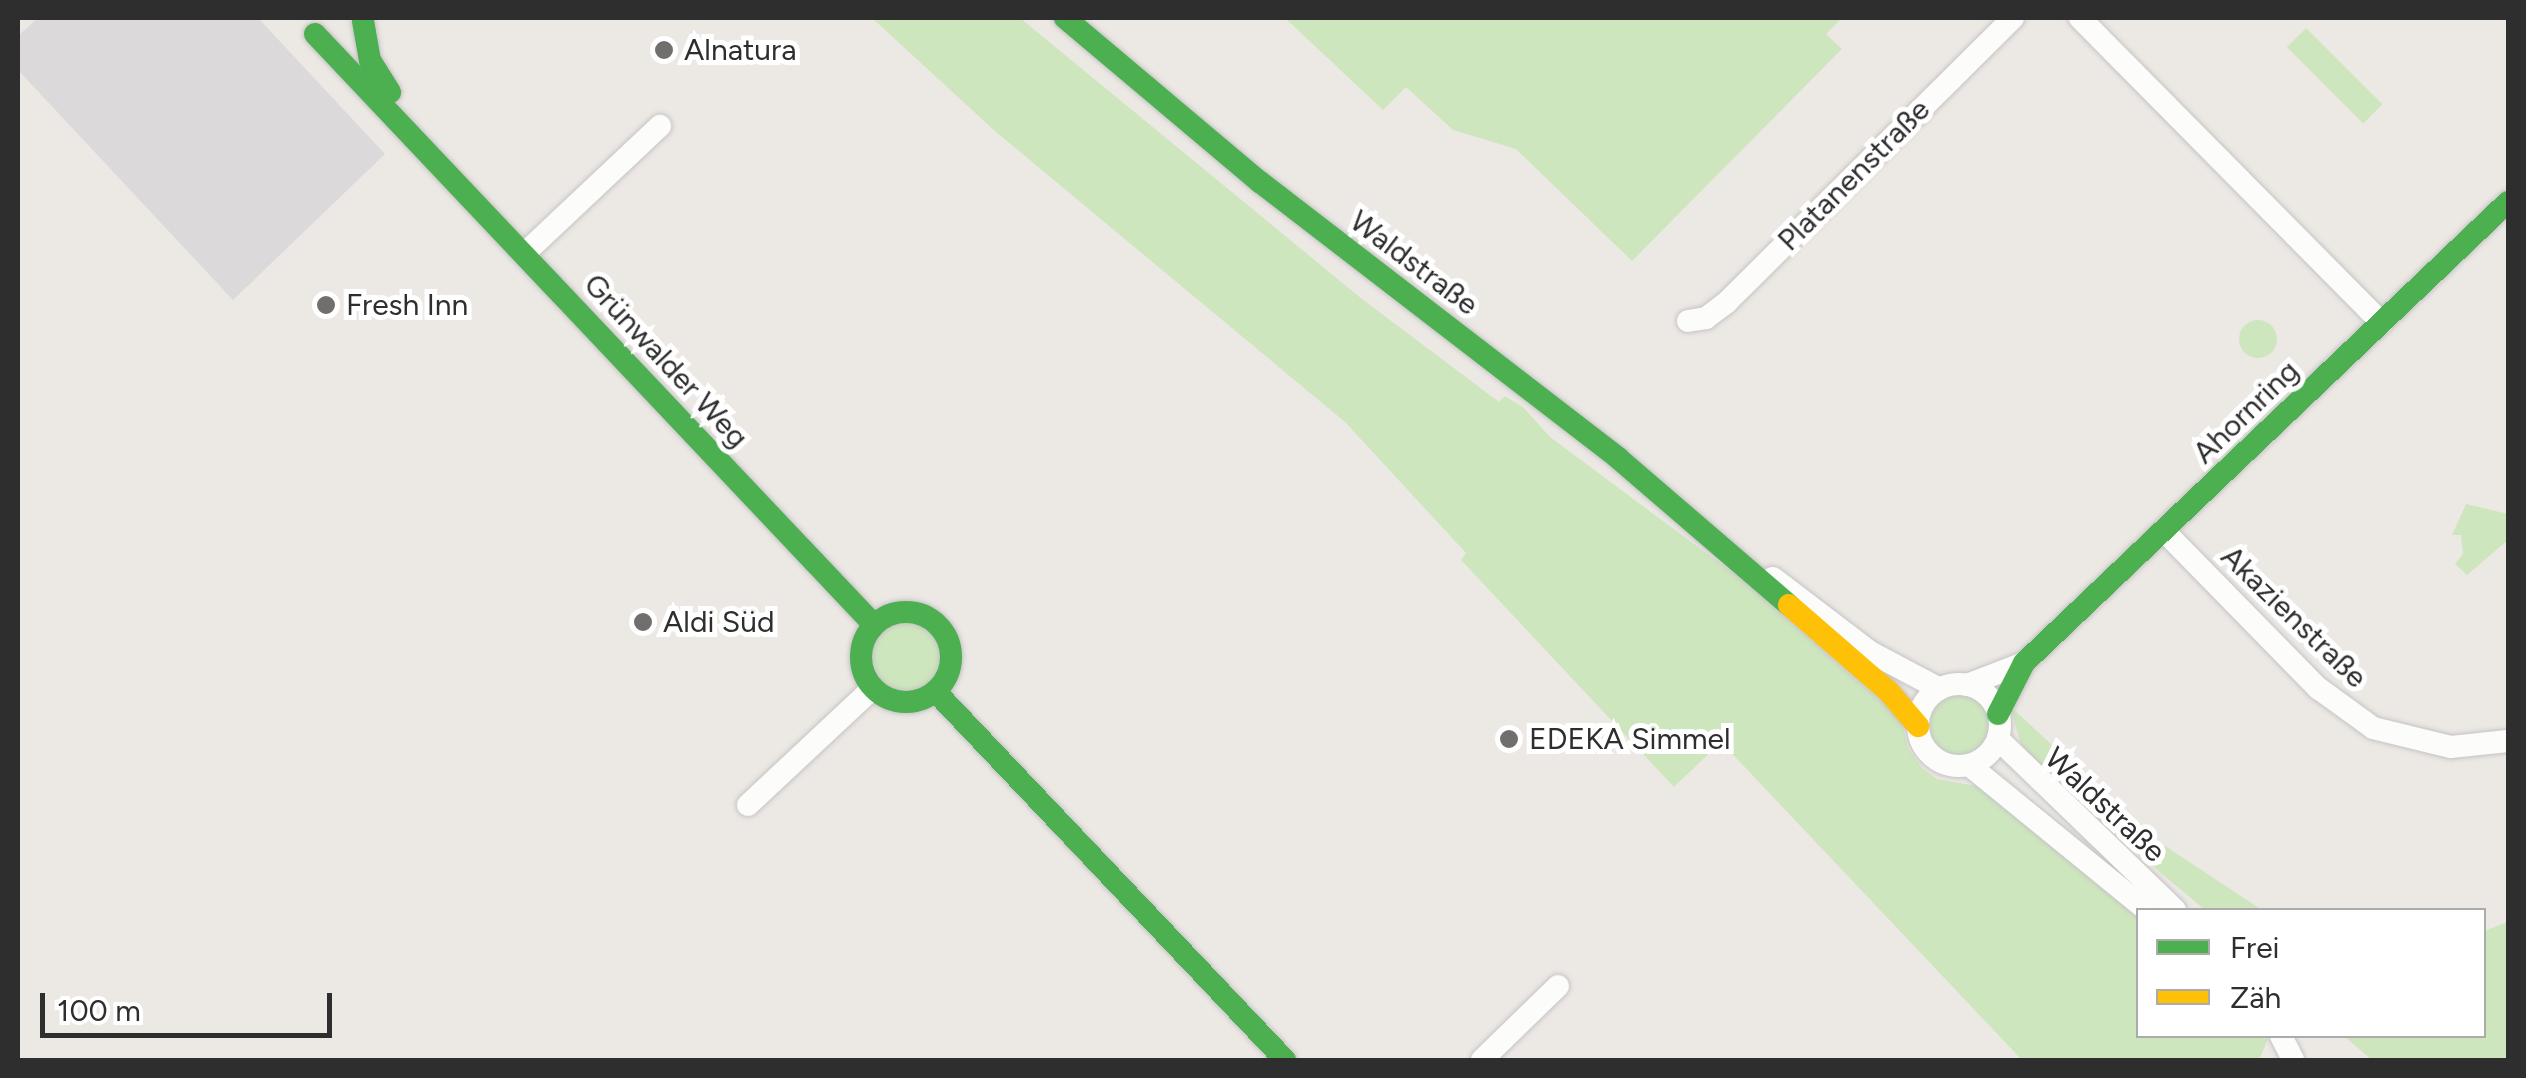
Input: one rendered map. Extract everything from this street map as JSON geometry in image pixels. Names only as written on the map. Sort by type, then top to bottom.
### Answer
[{"type":"street","name":"Grünwalder Weg","points":[[296,18],[416,137],[874,625]]},
{"type":"street","name":"Waldstraße","points":[[1064,18],[1260,182],[1518,378],[1730,552],[1918,726],[1928,753],[1940,762],[1969,765],[2145,908]]},
{"type":"street","name":"Platanenstraße","points":[[1688,321],[1706,318],[1727,302],[2013,18]]},
{"type":"street","points":[[2080,18],[2382,323]]},
{"type":"street","name":"Grünwalder Weg","points":[[315,34],[346,34],[364,19]]},
{"type":"street","name":"Grünwalder Weg","points":[[364,19],[370,60],[416,137]]},
{"type":"street","points":[[524,254],[660,126]]},
{"type":"street","name":"Ahornring","points":[[1998,714],[2024,663],[2507,206]]},
{"type":"street","name":"Akazienstraße","points":[[2164,531],[2318,688],[2360,719],[2437,746],[2508,741]]},
{"type":"street","name":"Waldstraße","points":[[1730,552],[1794,591],[1870,652],[1940,689]]},
{"type":"street","points":[[900,612],[938,624],[952,660],[936,692],[910,702],[873,688],[860,658],[874,625],[900,612]]},
{"type":"street","name":"Ahornring","points":[[1967,686],[2024,663]]},
{"type":"street","points":[[1918,726],[1924,704],[1940,689],[1967,686],[1986,695],[1998,714],[1998,739],[1969,765]]},
{"type":"street","points":[[748,805],[873,688]]},
{"type":"street","points":[[936,692],[1286,1060]]},
{"type":"street","name":"Waldstraße","points":[[1998,739],[2174,908]]},
{"type":"street","points":[[1482,1060],[1558,986]]},
{"type":"shaded area","points":[[38,18],[258,18],[385,154],[233,300],[18,70],[18,36]]},
{"type":"green space","points":[[872,18],[1020,18],[1362,299],[1499,402],[1505,396],[1524,408],[1550,437],[1745,582],[1901,719],[1908,748],[1922,768],[1937,779],[1981,787],[2136,913],[2136,1038],[2268,1038],[2259,1060],[2022,1060],[1721,742],[1674,787],[1461,560],[1466,553],[1345,422],[996,132]]},
{"type":"green space","points":[[1285,18],[1842,18],[1826,34],[1842,49],[1632,261],[1516,149],[1453,130],[1406,87],[1383,110]]},
{"type":"green space","points":[[2306,28],[2382,104],[2363,123],[2287,47]]},
{"type":"green space","points":[[2258,320],[2271,326],[2277,339],[2271,352],[2258,358],[2245,352],[2239,339],[2245,326]]},
{"type":"green space","points":[[2466,504],[2508,514],[2508,540],[2467,575],[2455,564],[2463,554],[2461,535],[2452,535]]},
{"type":"green space","points":[[905,620],[931,631],[942,657],[931,683],[905,694],[879,683],[868,657],[879,631]]},
{"type":"green space","points":[[1959,695],[1981,704],[1990,726],[1981,748],[1959,757],[1937,748],[1928,726],[1937,704]]},
{"type":"green space","points":[[2010,706],[2150,836],[2259,908],[2203,908],[2025,759]]},
{"type":"green space","points":[[2508,922],[2508,1060],[2372,1060],[2346,1038],[2486,1038],[2486,930]]},
{"type":"traffic: fast","points":[[1065,18],[1260,182],[1618,458],[1789,605]]},
{"type":"traffic: fast","points":[[363,21],[370,60],[390,92]]},
{"type":"traffic: fast","points":[[315,34],[874,625]]},
{"type":"traffic: fast","points":[[1998,714],[2024,663],[2508,202]]},
{"type":"traffic: fast","points":[[897,612],[915,612],[931,619],[944,632],[951,657],[944,682],[931,695],[915,702],[897,702],[881,695],[868,682],[861,666],[861,648],[868,632],[881,619],[897,612]]},
{"type":"traffic: fast","points":[[936,692],[1285,1060]]},
{"type":"traffic: slow","points":[[1789,605],[1889,692],[1918,726]]},
{"type":"place","name":"Alnatura","points":[[664,50]]},
{"type":"place","name":"Fresh Inn","points":[[326,305]]},
{"type":"place","name":"Aldi Süd","points":[[643,622]]},
{"type":"place","name":"EDEKA Simmel","points":[[1509,739]]}]
